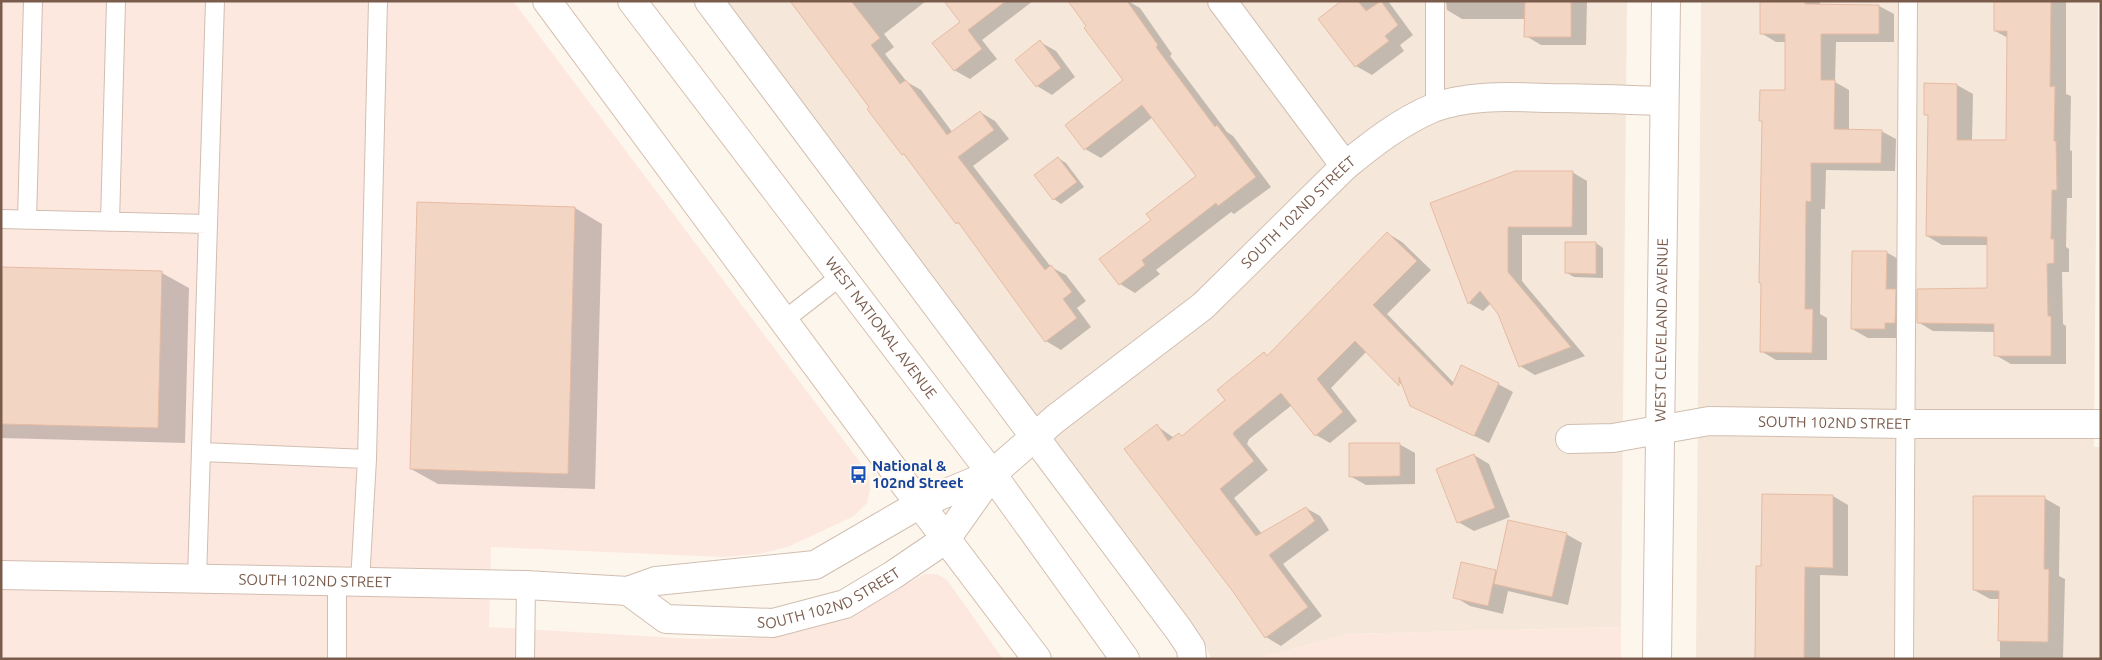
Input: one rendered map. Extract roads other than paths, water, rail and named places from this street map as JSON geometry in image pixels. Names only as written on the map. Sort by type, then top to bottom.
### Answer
[{"type":"street","points":[[548,1],[783,320],[1037,659]]},
{"type":"street","name":"WEST NATIONAL AVENUE","points":[[632,1],[992,474],[1125,659]]},
{"type":"street","points":[[709,1],[1179,630],[1191,648],[1192,659]]},
{"type":"street","points":[[1222,1],[1344,166]]},
{"type":"street","name":"WEST CLEVELAND AVENUE","points":[[1657,659],[1666,1]]},
{"type":"street","name":"SOUTH 102ND STREET","points":[[628,591],[666,619],[774,623],[845,604],[894,575],[946,539],[992,474],[1054,419],[1203,306],[1344,166],[1404,122],[1435,108],[1471,99],[1508,97],[1664,101]]},
{"type":"street","name":"SOUTH 102ND STREET","points":[[1570,439],[1613,438],[1660,428],[1709,421],[2101,424]]},
{"type":"street","name":"SOUTH 102ND STREET","points":[[1,575],[526,585],[628,591],[656,582],[815,565],[920,504],[992,474]]},
{"type":"lane","points":[[27,220],[33,1]]},
{"type":"lane","points":[[110,222],[116,1]]},
{"type":"lane","points":[[197,579],[215,1]]},
{"type":"lane","points":[[337,659],[367,459],[378,1]]},
{"type":"lane","points":[[1435,1],[1435,108]]},
{"type":"lane","points":[[1904,659],[1908,1]]},
{"type":"lane","points":[[1,219],[208,224]]},
{"type":"lane","points":[[783,320],[841,276]]},
{"type":"lane","points":[[201,452],[367,459]]},
{"type":"lane","points":[[525,659],[526,585]]},
{"type":"place","name":"National & 102nd Street","points":[[858,475]]}]
